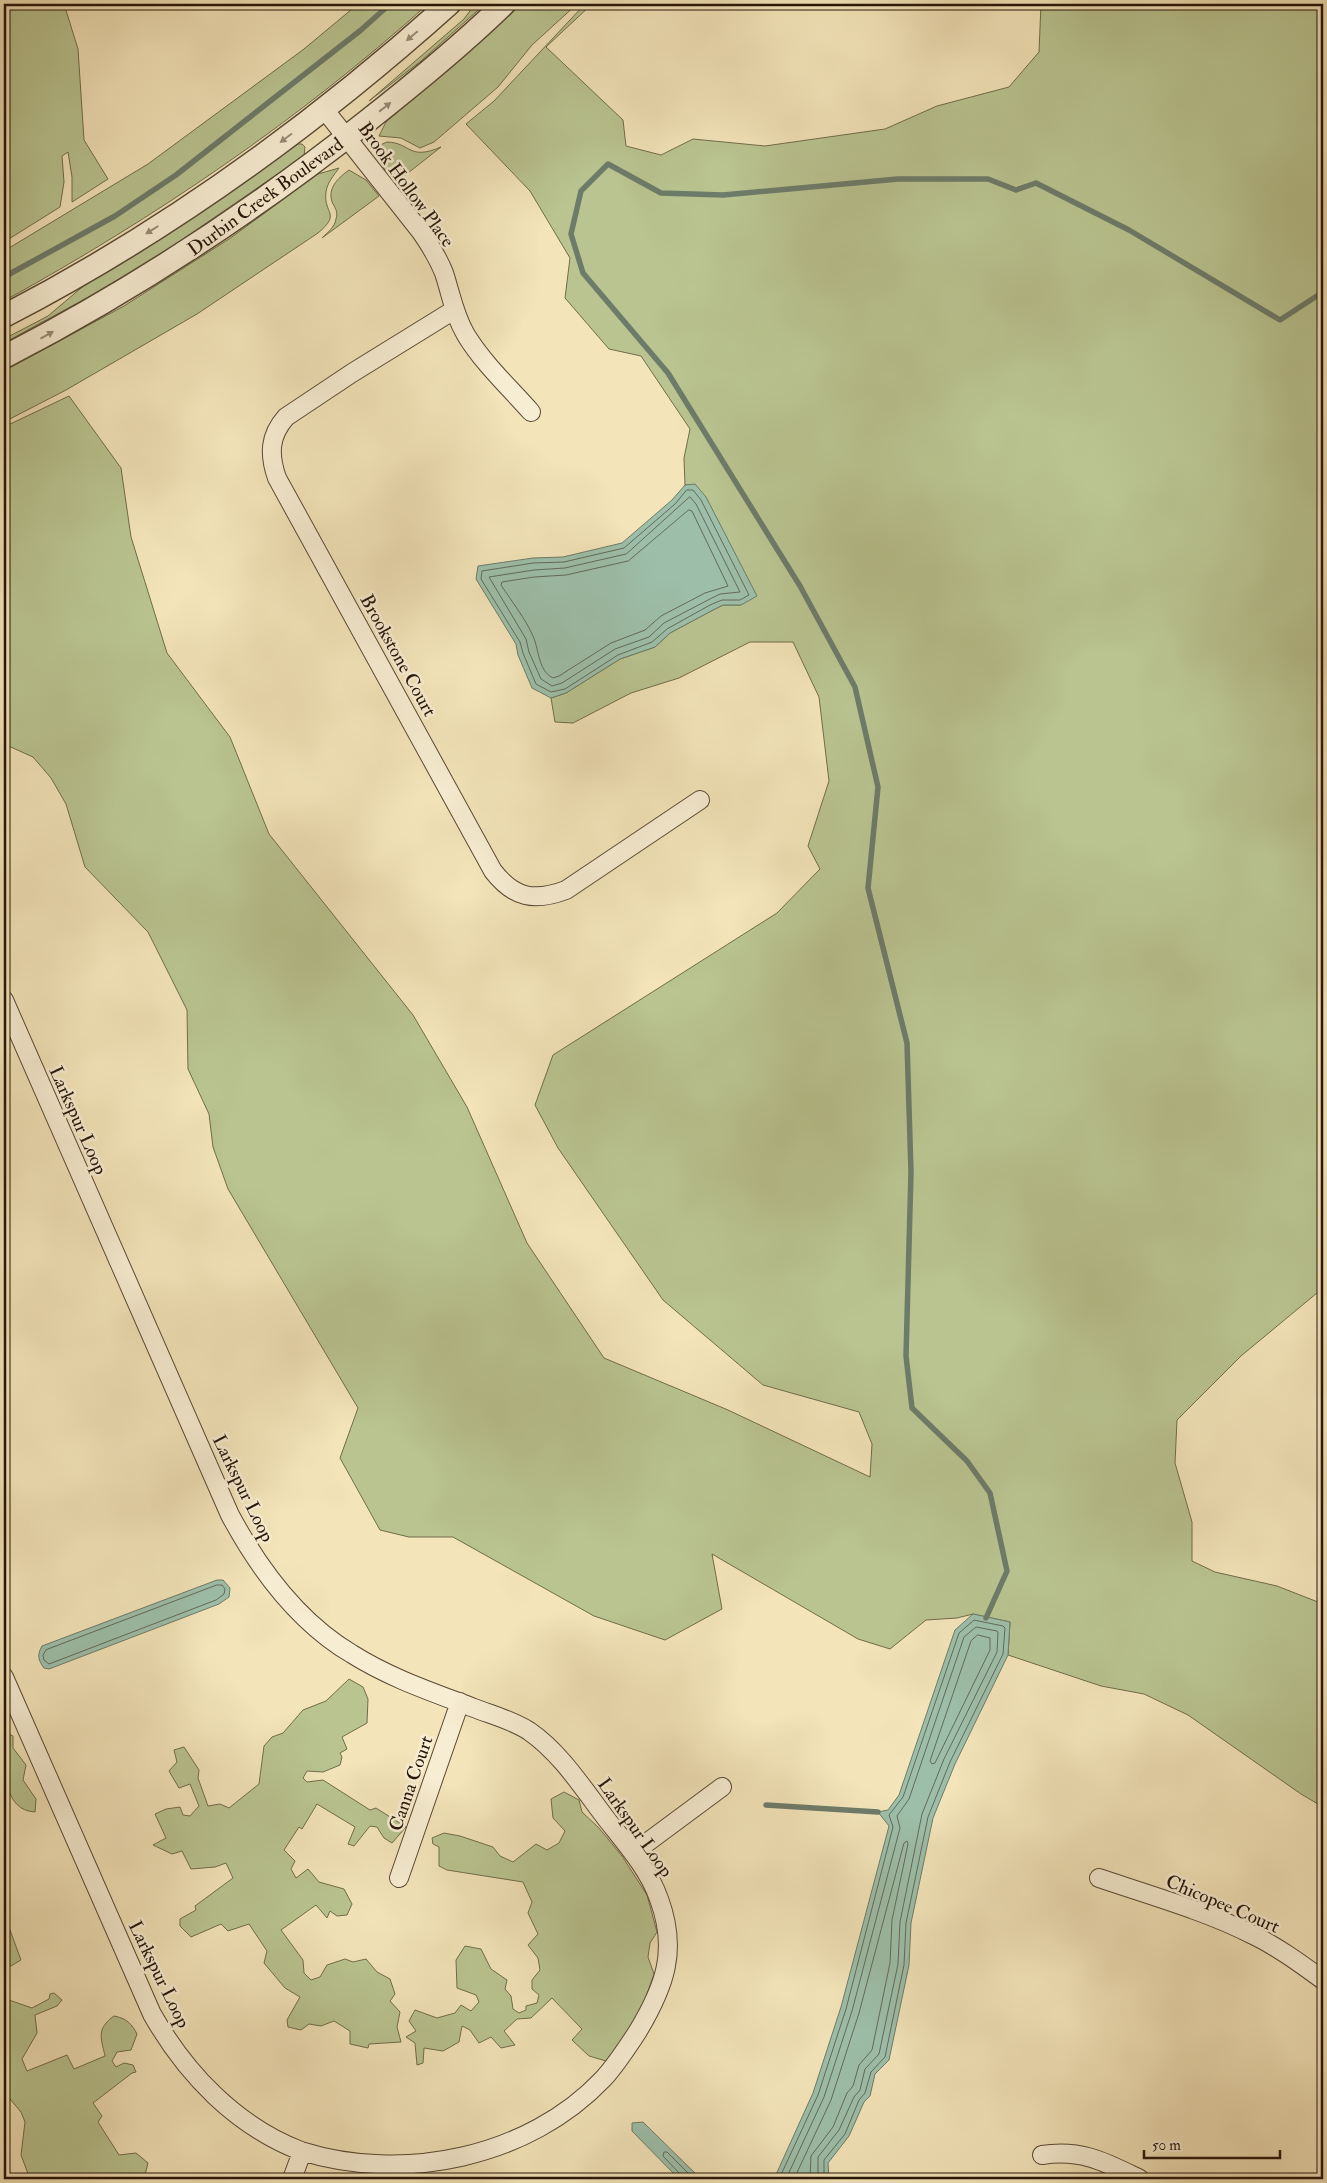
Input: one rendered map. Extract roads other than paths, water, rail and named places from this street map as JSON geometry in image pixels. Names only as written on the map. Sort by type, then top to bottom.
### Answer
[{"type":"street","name":"Durbin Creek Boulevard","points":[[4,316],[95,266],[222,184],[324,109],[449,4]]},
{"type":"street","name":"Durbin Creek Boulevard","points":[[4,357],[71,321],[188,252],[292,180],[430,70],[504,4]]},
{"type":"street","name":"Brook Hollow Place","points":[[324,109],[421,232],[434,252],[443,272],[454,310],[466,334],[480,354],[531,412]]},
{"type":"street","name":"Brookstone Court","points":[[454,310],[352,373],[286,417],[280,423],[271,446],[272,462],[277,478],[493,871],[503,884],[518,893],[534,897],[550,896],[566,890],[700,800]]},
{"type":"street","name":"Larkspur Loop","points":[[4,1000],[152,1340],[230,1516],[245,1544],[284,1596],[319,1631],[349,1653],[384,1673],[528,1730],[564,1763],[650,1878],[663,1909],[669,1937],[667,1967],[654,2004],[624,2052],[603,2079],[580,2101],[523,2137],[468,2159],[440,2165],[409,2168],[349,2164],[302,2152],[269,2136],[235,2114],[207,2089],[166,2040],[152,2014],[4,1677]]},
{"type":"street","name":"Canna Court","points":[[400,1878],[460,1702]]},
{"type":"street","points":[[633,1853],[722,1787]]},
{"type":"street","name":"Chicopee Court","points":[[1099,1878],[1176,1904],[1253,1935],[1300,1963],[1323,1980]]},
{"type":"street","points":[[292,2179],[302,2152]]},
{"type":"street","points":[[1042,2155],[1061,2152],[1081,2154],[1103,2161],[1140,2179]]},
{"type":"water","points":[[695,484],[706,497],[757,596],[741,605],[723,605],[713,610],[670,633],[655,647],[620,659],[566,693],[551,698],[532,688],[518,655],[516,644],[476,579],[478,566],[533,558],[563,557],[622,543],[672,500],[685,485]]},
{"type":"water","points":[[217,1580],[223,1580],[230,1588],[229,1597],[219,1604],[49,1669],[44,1668],[40,1662],[39,1652],[42,1646]]},
{"type":"water","points":[[973,1614],[1010,1622],[1008,1655],[955,1764],[933,1818],[911,1923],[909,1965],[889,2060],[875,2074],[870,2096],[864,2102],[849,2136],[828,2163],[829,2179],[774,2179],[813,2093],[841,2007],[889,1826],[878,1812],[888,1810],[899,1795],[955,1630]]},
{"type":"water","points":[[643,2122],[701,2179],[679,2179],[632,2131],[632,2123]]},
{"type":"waterway","points":[[4,277],[115,216],[176,175],[361,30],[390,4]]},
{"type":"waterway","points":[[986,1618],[1007,1571],[990,1493],[967,1461],[912,1408],[906,1356],[911,1172],[907,1043],[868,888],[878,787],[855,687],[800,586],[668,373],[583,273],[571,234],[581,191],[608,164],[661,193],[723,195],[898,179],[988,179],[1016,190],[1036,183],[1129,230],[1280,320],[1323,292]]},
{"type":"waterway","points":[[766,1805],[878,1812]]}]
